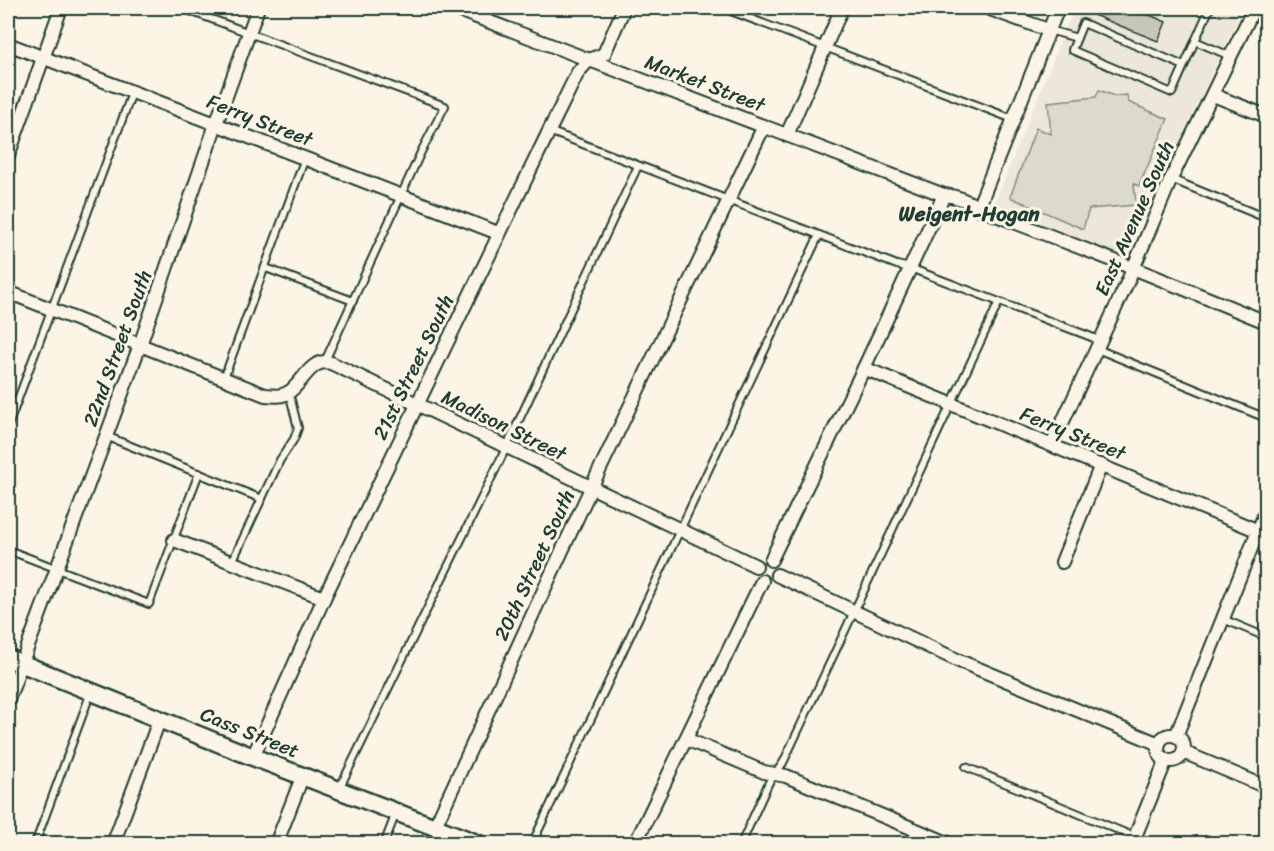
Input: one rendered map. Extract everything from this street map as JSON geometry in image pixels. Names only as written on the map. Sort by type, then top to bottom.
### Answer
[{"type":"street","points":[[8,156],[61,8]]},
{"type":"street","name":"22nd Street South","points":[[8,700],[14,660],[56,569],[106,436],[258,8]]},
{"type":"street","name":"Market Street","points":[[453,8],[944,195],[952,202],[964,207],[978,208],[1266,322]]},
{"type":"street","name":"21st Street South","points":[[253,757],[324,598],[498,233],[578,72],[590,60],[604,54],[624,8]]},
{"type":"street","points":[[787,135],[842,8]]},
{"type":"street","points":[[987,8],[1048,30]]},
{"type":"street","points":[[978,208],[1058,8]]},
{"type":"street","name":"East Avenue South","points":[[1052,445],[1171,179],[1254,8]]},
{"type":"street","name":"Ferry Street","points":[[8,44],[498,233]]},
{"type":"street","points":[[1213,95],[1266,116]]},
{"type":"street","name":"20th Street South","points":[[435,826],[591,488],[764,126]]},
{"type":"street","points":[[771,560],[864,368],[944,195]]},
{"type":"street","points":[[8,292],[266,395],[278,396],[289,392],[315,364],[325,362]]},
{"type":"street","name":"Madison Street","points":[[325,362],[756,566]]},
{"type":"street","name":"Ferry Street","points":[[864,368],[1263,532]]},
{"type":"street","points":[[1062,562],[1101,465]]},
{"type":"street","points":[[1176,736],[1223,619],[1263,532],[1266,511]]},
{"type":"street","points":[[174,540],[324,598]]},
{"type":"street","points":[[771,560],[761,561],[756,566],[755,573],[762,581],[768,582],[777,575]]},
{"type":"street","points":[[771,560],[776,565],[777,575]]},
{"type":"street","points":[[777,575],[957,660],[1159,744]]},
{"type":"street","points":[[635,843],[762,581]]},
{"type":"street","name":"Cass Street","points":[[14,660],[253,757],[479,843]]},
{"type":"street","points":[[113,843],[160,718]]},
{"type":"street","points":[[1168,735],[1176,736],[1182,741],[1183,752],[1178,759],[1166,760],[1158,752],[1159,744],[1168,735]]},
{"type":"street","points":[[686,739],[764,772],[786,776],[950,843]]},
{"type":"street","points":[[1183,752],[1266,787]]},
{"type":"street","points":[[1133,840],[1166,760]]},
{"type":"street","points":[[276,843],[303,775]]},
{"type":"lane","points":[[182,8],[445,106],[325,362]]},
{"type":"lane","points":[[723,8],[1012,119]]},
{"type":"lane","points":[[1184,66],[1083,23],[1072,50],[1172,93],[1210,8]]},
{"type":"lane","points":[[1262,8],[1266,9]]},
{"type":"lane","points":[[1048,30],[1077,38]]},
{"type":"lane","points":[[1195,41],[1230,56]]},
{"type":"lane","points":[[8,426],[132,93]]},
{"type":"lane","points":[[549,131],[1094,338],[1102,351],[1266,418]]},
{"type":"lane","points":[[224,378],[305,158]]},
{"type":"lane","points":[[339,789],[506,448],[638,166]]},
{"type":"lane","points":[[1171,179],[1266,218]]},
{"type":"lane","points":[[532,843],[819,235]]},
{"type":"lane","points":[[266,268],[353,301]]},
{"type":"lane","points":[[741,843],[774,774],[783,763],[999,302]]},
{"type":"lane","points":[[232,562],[280,460],[298,429],[289,392]]},
{"type":"lane","points":[[106,436],[262,499]]},
{"type":"lane","points":[[8,550],[149,604],[199,473]]},
{"type":"lane","points":[[1223,619],[1266,637]]},
{"type":"lane","points":[[35,843],[91,691]]},
{"type":"lane","points":[[966,767],[1133,840],[1152,843]]},
{"type":"lane","points":[[384,843],[397,812]]},
{"type":"shaded area","points":[[1074,8],[1243,8],[1125,256],[994,205]]},
{"type":"shaded area","points":[[1099,90],[1114,96],[1127,95],[1128,102],[1168,119],[1139,186],[1134,184],[1136,205],[1089,209],[1083,229],[1010,197],[1036,128],[1051,134],[1048,102],[1096,97]]},
{"type":"building","points":[[1088,8],[1139,8],[1138,10],[1166,22],[1158,41],[1086,12]]},
{"type":"district","name":"Weigent-Hogan","points":[[969,214]]}]
